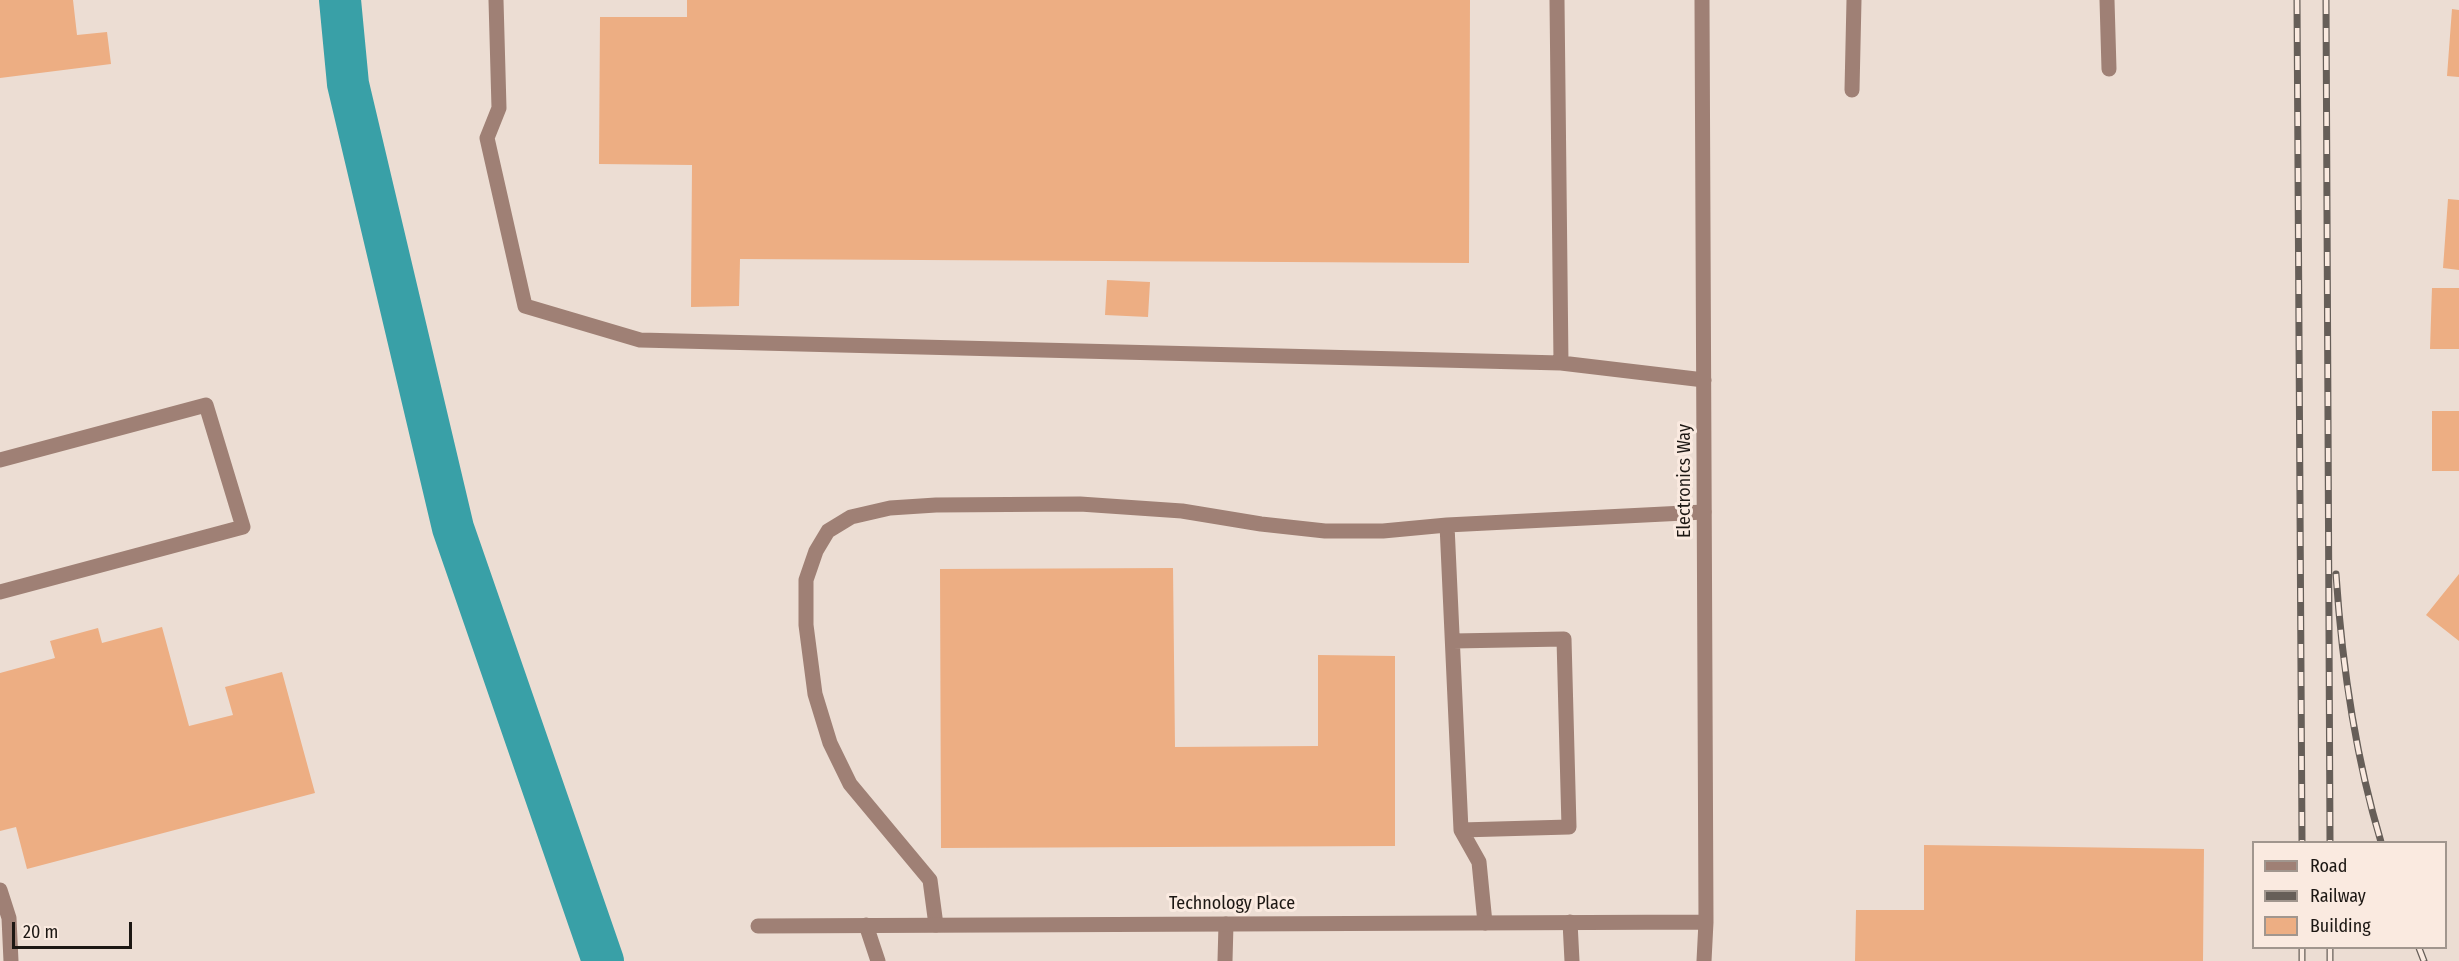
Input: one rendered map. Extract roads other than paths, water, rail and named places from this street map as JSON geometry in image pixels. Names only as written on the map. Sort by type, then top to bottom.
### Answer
[{"type":"street","points":[[496,0],[499,108],[487,138],[525,306],[640,340],[1561,363],[1704,380]]},
{"type":"street","points":[[1557,0],[1561,363]]},
{"type":"street","name":"Electronics Way","points":[[1702,0],[1706,922],[1704,961]]},
{"type":"street","points":[[1852,90],[1854,0]]},
{"type":"street","points":[[2107,0],[2109,69]]},
{"type":"street","points":[[0,460],[206,405],[243,527],[0,592]]},
{"type":"street","points":[[936,925],[930,880],[850,784],[830,743],[815,694],[806,625],[806,580],[816,551],[828,531],[852,518],[890,508],[936,505],[1080,504],[1182,511],[1261,524],[1325,531],[1383,531],[1447,525],[1704,512]]},
{"type":"street","points":[[1447,525],[1461,830],[1479,862],[1485,922]]},
{"type":"street","points":[[1453,641],[1564,639],[1569,827],[1461,830]]},
{"type":"street","points":[[0,890],[9,918],[11,961]]},
{"type":"street","points":[[1570,922],[1572,961]]},
{"type":"street","name":"Technology Place","points":[[758,926],[1706,922]]},
{"type":"street","points":[[1226,924],[1226,961]]},
{"type":"street","points":[[866,925],[878,961]]},
{"type":"waterway","points":[[340,0],[348,84],[453,528],[603,961]]},
{"type":"railway","points":[[2297,0],[2302,841]]},
{"type":"railway","points":[[2326,0],[2330,841]]},
{"type":"railway","points":[[2336,574],[2351,710],[2364,776],[2381,841]]},
{"type":"railway","points":[[2302,949],[2302,961]]},
{"type":"railway","points":[[2330,949],[2330,961]]},
{"type":"railway","points":[[2419,949],[2424,961]]}]
